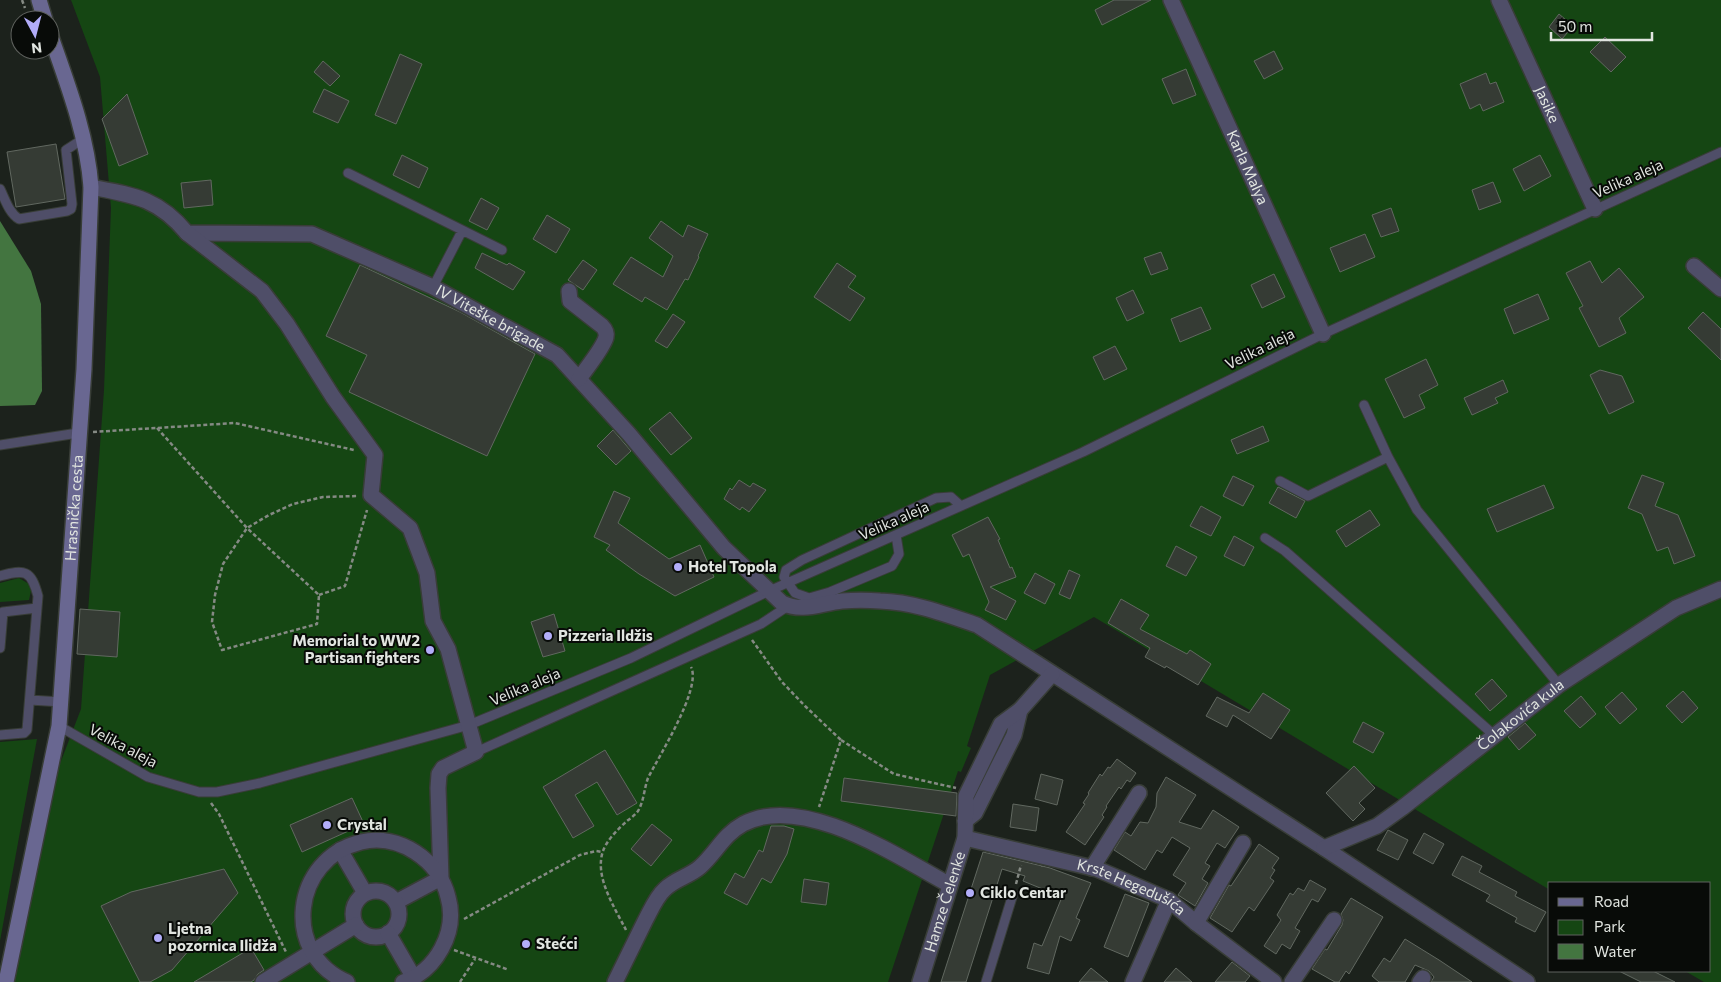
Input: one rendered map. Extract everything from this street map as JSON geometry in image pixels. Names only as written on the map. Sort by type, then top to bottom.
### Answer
[{"type":"street","name":"Karla Malya","points":[[1171,0],[1323,334]]},
{"type":"street","name":"Jasike","points":[[1499,0],[1595,209]]},
{"type":"street","name":"Hrasnička cesta","points":[[6,982],[59,726],[78,433],[84,369],[91,186],[90,169],[58,60]]},
{"type":"street","points":[[91,186],[129,194],[157,205],[175,218],[187,233],[262,291],[287,324],[333,397],[375,455],[371,495],[410,528],[427,573],[434,621],[448,649],[476,752],[443,768],[439,774],[441,878]]},
{"type":"street","name":"IV Viteške brigade","points":[[187,233],[312,234],[433,287],[557,355],[629,434],[724,548],[782,603],[788,606]]},
{"type":"street","points":[[1694,266],[1721,289]]},
{"type":"street","points":[[569,291],[570,301],[606,331],[603,344],[579,379]]},
{"type":"street","name":"Čolakovića kula","points":[[1324,848],[1377,826],[1559,685],[1676,608],[1721,589]]},
{"type":"street","points":[[788,606],[803,608],[842,601],[882,601],[927,608],[977,626],[1324,848],[1527,982]]},
{"type":"street","name":"Hamze Čelenke","points":[[920,982],[965,838],[966,796],[1001,724],[1020,710],[1052,674]]},
{"type":"street","name":"Hamze Čelenke","points":[[966,821],[975,813],[1014,735],[1020,710]]},
{"type":"street","points":[[1092,868],[1138,793]]},
{"type":"street","points":[[615,982],[658,895],[673,883],[700,867],[729,833],[745,823],[767,816],[789,815],[811,818],[852,833],[950,884]]},
{"type":"street","name":"Krste Hegedušića","points":[[965,838],[1092,868],[1169,900],[1196,923],[1274,982]]},
{"type":"street","points":[[347,982],[327,970],[312,951],[305,934],[302,914],[306,893],[318,870],[326,860],[340,850],[361,842],[378,840],[392,842],[407,847],[425,859],[441,878],[449,898],[450,920],[444,946],[432,963],[409,981],[388,933]]},
{"type":"street","points":[[1196,923],[1243,843]]},
{"type":"street","points":[[340,850],[365,894]]},
{"type":"street","points":[[396,902],[441,878]]},
{"type":"street","points":[[379,891],[385,893],[396,902],[399,916],[388,933],[381,936],[366,934],[356,925],[353,911],[359,898],[365,894],[379,891]]},
{"type":"street","points":[[1133,982],[1169,900]]},
{"type":"street","points":[[1292,982],[1334,920]]},
{"type":"street","points":[[263,982],[356,925]]},
{"type":"lane","points":[[0,189],[10,210],[19,219],[67,212],[72,204],[66,150],[83,140]]},
{"type":"lane","name":"Velika aleja","points":[[59,726],[148,777],[199,792],[217,792],[260,783],[469,725],[631,658],[769,591],[1083,452],[1323,334],[1721,152]]},
{"type":"lane","points":[[348,173],[502,250]]},
{"type":"lane","points":[[433,287],[462,231]]},
{"type":"lane","points":[[1364,406],[1388,457],[1417,510],[1559,685]]},
{"type":"lane","points":[[0,445],[78,433]]},
{"type":"lane","points":[[1280,480],[1308,496],[1388,457]]},
{"type":"lane","points":[[896,535],[899,554],[892,566],[869,578],[809,598],[795,593],[784,578],[786,570],[802,560],[936,498],[951,497],[961,506]]},
{"type":"lane","points":[[1265,538],[1285,551],[1494,735]]},
{"type":"lane","points":[[0,576],[17,571],[26,573],[33,578],[38,596],[26,732],[0,735]]},
{"type":"lane","points":[[476,752],[761,624],[788,606]]},
{"type":"lane","points":[[0,648],[3,612],[38,608]]},
{"type":"lane","points":[[30,700],[62,702]]},
{"type":"lane","points":[[986,982],[1013,894]]},
{"type":"path","points":[[78,433],[235,423],[375,455]]},
{"type":"path","points":[[157,428],[247,528],[319,595]]},
{"type":"path","points":[[371,495],[345,586],[319,595],[317,624],[222,650],[212,622],[215,595],[223,564],[247,528],[293,504],[323,497],[371,495]]},
{"type":"path","points":[[746,631],[782,682],[841,740],[894,774],[969,791]]},
{"type":"path","points":[[633,945],[604,884],[602,871],[603,852],[611,838],[637,812],[646,784],[666,747],[690,694],[694,679],[693,671],[687,658]]},
{"type":"path","points":[[811,818],[818,808],[841,740]]},
{"type":"path","points":[[199,792],[219,814],[292,965]]},
{"type":"path","points":[[450,920],[466,919],[580,855],[596,851],[603,852]]},
{"type":"path","points":[[1013,894],[1025,852]]},
{"type":"path","points":[[444,946],[509,970]]},
{"type":"path","points":[[460,982],[475,958]]},
{"type":"green space","points":[[71,0],[1721,0],[1721,982],[1704,982],[1687,972],[1711,972],[1711,882],[1548,882],[1548,889],[1094,617],[990,675],[967,746],[971,748],[961,772],[958,771],[888,982],[13,982],[56,774],[81,709],[104,390],[111,208],[100,77]]},
{"type":"green space","points":[[19,578],[29,584],[31,591],[29,600],[0,602],[0,583]]},
{"type":"green space","points":[[37,739],[0,941],[0,742]]},
{"type":"water","points":[[0,221],[31,271],[41,304],[42,391],[35,405],[0,406]]},
{"type":"building","points":[[1114,0],[1151,0],[1102,25],[1095,10]]},
{"type":"building","points":[[1559,14],[1573,26],[1562,39],[1549,27]]},
{"type":"building","points":[[1605,37],[1626,57],[1611,72],[1590,52]]},
{"type":"building","points":[[1274,51],[1283,69],[1264,79],[1254,61]]},
{"type":"building","points":[[400,54],[422,64],[396,124],[375,115]]},
{"type":"building","points":[[323,61],[340,76],[330,86],[314,72]]},
{"type":"building","points":[[1186,69],[1196,95],[1173,104],[1162,79]]},
{"type":"building","points":[[1486,73],[1490,84],[1496,82],[1504,102],[1483,111],[1480,104],[1470,109],[1460,84]]},
{"type":"building","points":[[324,89],[349,101],[338,123],[313,112]]},
{"type":"building","points":[[127,94],[148,154],[119,166],[102,119]]},
{"type":"building","points":[[56,144],[65,199],[16,207],[7,152]]},
{"type":"building","points":[[402,155],[428,168],[419,188],[393,175]]},
{"type":"building","points":[[1540,155],[1551,176],[1524,191],[1513,169]]},
{"type":"building","points":[[211,180],[213,205],[184,208],[181,183]]},
{"type":"building","points":[[1493,182],[1501,202],[1479,210],[1472,190]]},
{"type":"building","points":[[481,198],[499,208],[487,230],[469,221]]},
{"type":"building","points":[[1391,208],[1399,231],[1381,237],[1372,215]]},
{"type":"building","points":[[547,215],[570,229],[556,253],[533,239]]},
{"type":"building","points":[[661,221],[683,237],[688,225],[708,234],[688,280],[685,279],[667,310],[645,297],[642,302],[613,284],[631,257],[663,277],[673,256],[649,238]]},
{"type":"building","points":[[1365,234],[1375,257],[1340,272],[1330,248]]},
{"type":"building","points":[[1161,252],[1168,269],[1151,275],[1144,258]]},
{"type":"building","points":[[482,253],[507,265],[509,263],[525,272],[513,290],[475,268]]},
{"type":"building","points":[[583,260],[597,270],[583,290],[568,280]]},
{"type":"building","points":[[1590,261],[1602,283],[1619,268],[1644,297],[1619,318],[1626,333],[1599,347],[1579,308],[1583,306],[1566,273]]},
{"type":"building","points":[[837,263],[856,276],[848,287],[865,298],[850,321],[814,297]]},
{"type":"building","points":[[360,265],[460,312],[535,354],[487,456],[349,392],[367,355],[326,336]]},
{"type":"building","points":[[1274,274],[1285,297],[1262,308],[1251,285]]},
{"type":"building","points":[[1133,290],[1144,313],[1127,321],[1116,298]]},
{"type":"building","points":[[1538,294],[1549,319],[1514,334],[1504,309]]},
{"type":"building","points":[[1201,307],[1211,329],[1180,342],[1171,319]]},
{"type":"building","points":[[1703,312],[1721,329],[1721,360],[1688,328]]},
{"type":"building","points":[[673,314],[685,322],[667,348],[655,341]]},
{"type":"building","points":[[1115,346],[1127,369],[1104,380],[1093,357]]},
{"type":"building","points":[[1426,359],[1438,385],[1419,395],[1425,408],[1404,418],[1385,379]]},
{"type":"building","points":[[1600,370],[1622,376],[1634,402],[1609,414],[1590,375]]},
{"type":"building","points":[[1503,380],[1508,392],[1495,398],[1498,403],[1472,415],[1464,398]]},
{"type":"building","points":[[670,412],[692,438],[671,455],[649,429]]},
{"type":"building","points":[[1263,426],[1269,441],[1237,454],[1231,440]]},
{"type":"building","points":[[613,430],[631,451],[616,465],[597,446]]},
{"type":"building","points":[[1642,475],[1664,483],[1655,506],[1678,515],[1695,556],[1674,564],[1668,547],[1657,551],[1642,514],[1628,508]]},
{"type":"building","points":[[1233,476],[1254,486],[1243,506],[1223,496]]},
{"type":"building","points":[[739,480],[750,487],[753,483],[766,490],[749,512],[742,507],[740,510],[724,499],[730,488],[732,490]]},
{"type":"building","points":[[1544,485],[1554,508],[1497,532],[1487,509]]},
{"type":"building","points":[[1278,487],[1305,501],[1296,518],[1269,503]]},
{"type":"building","points":[[614,491],[630,498],[618,523],[669,559],[700,545],[714,577],[675,596],[639,574],[606,550],[610,545],[594,537]]},
{"type":"building","points":[[1201,506],[1221,517],[1211,536],[1190,526]]},
{"type":"building","points":[[1370,510],[1380,525],[1346,547],[1336,531]]},
{"type":"building","points":[[988,517],[1000,539],[998,540],[1010,568],[1012,567],[1016,577],[990,587],[1016,601],[1006,620],[985,610],[989,602],[969,554],[963,557],[952,535]]},
{"type":"building","points":[[1234,536],[1254,547],[1244,566],[1224,556]]},
{"type":"building","points":[[1176,546],[1197,557],[1186,576],[1166,566]]},
{"type":"building","points":[[1069,570],[1080,575],[1070,599],[1059,594]]},
{"type":"building","points":[[1035,573],[1055,584],[1045,604],[1024,593]]},
{"type":"building","points":[[1121,599],[1149,615],[1140,629],[1187,654],[1190,650],[1211,664],[1198,685],[1166,666],[1165,668],[1145,657],[1150,648],[1108,623]]},
{"type":"building","points":[[80,609],[120,612],[117,657],[77,654]]},
{"type":"building","name":"Pizzeria Ildžis","points":[[554,614],[565,651],[543,657],[531,622]]},
{"type":"building","points":[[1492,679],[1507,696],[1490,711],[1475,694]]},
{"type":"building","points":[[1683,691],[1698,708],[1682,723],[1666,706]]},
{"type":"building","points":[[1622,692],[1637,709],[1620,724],[1605,707]]},
{"type":"building","points":[[1263,693],[1290,710],[1271,739],[1233,715],[1227,727],[1206,716],[1217,697],[1249,713]]},
{"type":"building","points":[[1581,696],[1596,714],[1580,728],[1564,711]]},
{"type":"building","points":[[1363,722],[1384,733],[1373,753],[1353,742]]},
{"type":"building","points":[[1525,723],[1536,735],[1519,750],[1508,737]]},
{"type":"building","points":[[605,750],[637,803],[617,815],[597,782],[575,795],[594,826],[573,838],[543,787]]},
{"type":"building","points":[[1117,759],[1136,773],[1130,782],[1127,780],[1121,789],[1119,787],[1106,806],[1102,815],[1104,817],[1085,845],[1066,832],[1085,804],[1083,803],[1100,774],[1102,776]]},
{"type":"building","points":[[1354,766],[1375,788],[1359,803],[1365,809],[1353,821],[1326,793]]},
{"type":"building","points":[[1041,774],[1063,780],[1057,805],[1035,799]]},
{"type":"building","points":[[1166,777],[1196,795],[1179,822],[1201,829],[1213,810],[1239,827],[1225,848],[1217,843],[1205,863],[1210,866],[1202,879],[1208,883],[1195,906],[1178,895],[1186,883],[1173,875],[1190,848],[1172,837],[1162,853],[1157,850],[1145,870],[1114,850],[1125,832],[1131,836],[1140,822],[1148,823],[1156,807],[1157,793]]},
{"type":"building","points":[[844,778],[957,793],[956,816],[841,801]]},
{"type":"building","name":"Crystal","points":[[352,798],[364,824],[302,852],[290,825]]},
{"type":"building","points":[[1013,804],[1039,808],[1036,831],[1010,827]]},
{"type":"building","points":[[652,824],[672,840],[651,866],[631,849]]},
{"type":"building","points":[[771,826],[784,826],[794,829],[787,854],[771,883],[762,878],[747,905],[724,893],[735,873],[744,878],[759,850],[763,852]]},
{"type":"building","points":[[1388,830],[1408,840],[1398,860],[1377,850]]},
{"type":"building","points":[[1424,833],[1444,844],[1433,864],[1413,853]]},
{"type":"building","points":[[1259,844],[1279,858],[1272,868],[1275,870],[1270,878],[1274,881],[1254,911],[1249,907],[1232,932],[1210,918],[1229,885],[1231,886]]},
{"type":"building","points":[[983,852],[1050,868],[1091,883],[1076,918],[1080,920],[1071,941],[1060,936],[1049,974],[1027,968],[1034,943],[1042,946],[1062,897],[1023,881],[1025,876],[1002,869],[966,982],[941,982]]},
{"type":"building","points":[[1462,856],[1482,866],[1479,872],[1517,892],[1515,896],[1546,912],[1535,932],[1515,922],[1517,918],[1486,901],[1490,895],[1452,875]]},
{"type":"building","name":"Ljetna pozornica Ilidža","points":[[224,869],[238,893],[172,970],[150,982],[140,982],[101,906],[131,892]]},
{"type":"building","points":[[804,879],[829,883],[826,905],[801,902]]},
{"type":"building","points":[[1310,880],[1326,889],[1318,902],[1312,899],[1295,928],[1300,931],[1290,949],[1282,944],[1276,954],[1264,946],[1281,920],[1277,915],[1290,893],[1293,895],[1298,888],[1304,891]]},
{"type":"building","points":[[1125,894],[1149,903],[1128,957],[1104,947]]},
{"type":"building","points":[[1351,898],[1383,917],[1349,974],[1346,971],[1339,982],[1335,982],[1312,969],[1325,949],[1327,950],[1342,925],[1341,914]]},
{"type":"building","points":[[1405,939],[1472,982],[1431,982],[1434,977],[1429,971],[1415,965],[1405,982],[1379,982],[1372,976],[1384,958],[1390,962]]},
{"type":"building","points":[[251,948],[264,970],[251,982],[194,982]]},
{"type":"building","points":[[1232,962],[1250,976],[1245,982],[1215,982]]},
{"type":"building","points":[[1091,968],[1108,982],[1079,982]]},
{"type":"building","points":[[1176,968],[1192,982],[1164,982]]},
{"type":"building","points":[[1621,972],[1655,972],[1675,982],[1641,982]]},
{"type":"place","name":"Hotel Topola","points":[[678,567]]},
{"type":"place","name":"Pizzeria Ildžis","points":[[548,636]]},
{"type":"place","name":"Memorial to WW2 Partisan fighters","points":[[430,650]]},
{"type":"place","name":"Crystal","points":[[327,825]]},
{"type":"place","name":"Ciklo Centar","points":[[970,893]]},
{"type":"place","name":"Ljetna pozornica Ilidža","points":[[158,938]]},
{"type":"place","name":"Stećci","points":[[526,944]]}]
